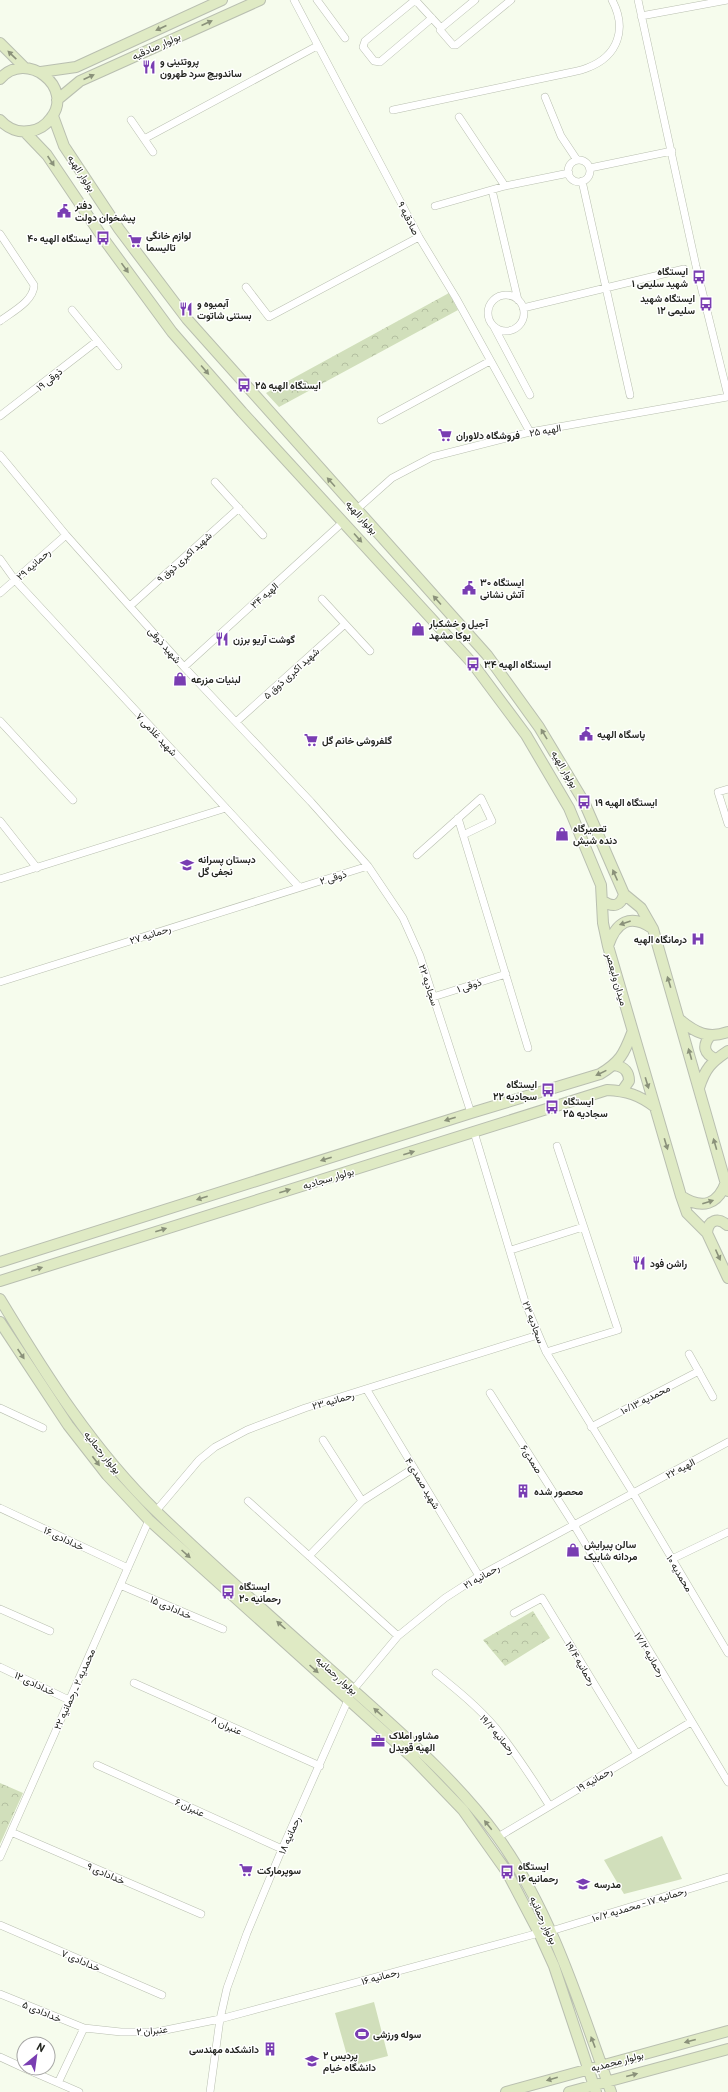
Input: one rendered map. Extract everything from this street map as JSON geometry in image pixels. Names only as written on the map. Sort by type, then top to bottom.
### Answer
[{"type":"main road","name":"بولوار صادقیه","points":[[41,72],[76,67],[222,0]]},
{"type":"main road","name":"بولوار صادقیه","points":[[57,100],[80,81],[260,0]]},
{"type":"main road","points":[[0,43],[24,67],[41,72],[52,83],[57,100],[53,116],[41,128],[25,132],[4,128],[0,120]]},
{"type":"main road","points":[[0,79],[8,72],[24,67]]},
{"type":"main road","name":"بولوار الهیه","points":[[53,116],[64,146],[119,229],[187,319],[487,655],[539,726],[584,802],[624,894],[641,908],[653,929]]},
{"type":"main road","name":"بولوار الهیه","points":[[25,132],[47,155],[103,238],[172,332],[242,412],[473,664],[526,735],[569,808],[601,885],[603,923],[608,946]]},
{"type":"main road","points":[[343,522],[356,510]]},
{"type":"main road","points":[[603,901],[609,905],[616,905],[622,901],[624,894]]},
{"type":"main road","name":"میدان ولیعصر","points":[[653,929],[644,923],[627,922],[619,925],[612,932],[608,946],[632,1033],[681,1196],[687,1213],[707,1233]]},
{"type":"main road","points":[[653,929],[727,1186],[714,1201],[702,1204],[691,1203],[681,1196]]},
{"type":"main road","points":[[680,1020],[693,1031],[710,1036],[728,1032]]},
{"type":"main road","name":"بولوار سجادیه","points":[[0,1262],[471,1113],[600,1074],[615,1065],[624,1053],[632,1033]]},
{"type":"main road","points":[[710,1036],[705,1042],[705,1050],[709,1056],[716,1059]]},
{"type":"main road","points":[[700,1088],[704,1072],[716,1059],[728,1051]]},
{"type":"main road","points":[[615,1065],[621,1066],[629,1075],[629,1081],[622,1091]]},
{"type":"main road","name":"بولوار سجادیه","points":[[0,1281],[607,1090],[622,1091],[642,1097],[655,1107]]},
{"type":"main road","points":[[728,1223],[717,1220],[711,1222],[707,1227],[707,1233],[728,1278]]},
{"type":"main road","name":"بولوار رحمانیه","points":[[0,1299],[77,1419],[115,1468],[156,1511],[419,1750],[470,1803],[498,1837],[524,1879],[551,1931],[611,2092]]},
{"type":"main road","name":"بولوار رحمانیه","points":[[0,1322],[68,1425],[107,1475],[149,1520],[412,1757],[463,1810],[507,1872],[539,1932],[554,1966],[595,2088]]},
{"type":"main road","points":[[348,1700],[353,1690]]},
{"type":"main road","name":"بولوار محمدیه","points":[[506,2092],[728,2031]]},
{"type":"main road","name":"بولوار محمدیه","points":[[569,2092],[595,2088],[607,2082],[728,2049]]},
{"type":"street","name":"صادقیه ۹","points":[[294,0],[419,237],[456,298],[530,432]]},
{"type":"street","points":[[317,0],[344,38]]},
{"type":"street","points":[[441,28],[475,0]]},
{"type":"street","points":[[432,18],[380,62],[374,61],[362,47],[365,41],[414,2],[418,3],[432,18],[441,28],[440,30],[450,43],[456,45],[511,0]]},
{"type":"street","points":[[393,110],[563,74],[588,67],[601,60],[617,41],[620,26],[619,13],[612,0]]},
{"type":"street","points":[[638,0],[696,266],[728,397]]},
{"type":"street","points":[[641,16],[728,0]]},
{"type":"street","points":[[144,139],[317,46]]},
{"type":"street","points":[[545,97],[562,136],[577,160],[585,162],[590,168]]},
{"type":"street","points":[[459,117],[505,186]]},
{"type":"street","points":[[131,120],[154,152]]},
{"type":"street","points":[[590,168],[672,151]]},
{"type":"street","points":[[577,160],[570,165],[569,173],[574,180],[582,181],[588,176],[590,168]]},
{"type":"street","points":[[435,206],[505,186],[569,173]]},
{"type":"street","points":[[582,181],[630,395]]},
{"type":"street","points":[[492,190],[518,300],[523,308],[524,317],[520,326],[512,331],[502,331],[494,327]]},
{"type":"street","points":[[0,234],[34,285],[34,292],[28,299],[0,321]]},
{"type":"street","points":[[246,287],[269,317],[419,237]]},
{"type":"street","points":[[523,308],[684,269]]},
{"type":"street","points":[[518,300],[510,295],[500,296],[492,301],[488,310],[488,319],[494,327],[530,395]]},
{"type":"street","points":[[72,310],[118,366]]},
{"type":"street","name":"ذوقی ۱۹","points":[[0,416],[97,341]]},
{"type":"street","points":[[381,420],[490,361]]},
{"type":"street","name":"الهیه ۲۵","points":[[356,510],[392,478],[432,457],[530,432],[728,397]]},
{"type":"street","name":"شهید ذوقی","points":[[0,455],[66,535],[184,667],[368,866]]},
{"type":"street","points":[[215,482],[263,535]]},
{"type":"street","name":"شهید اکبری ذوق ۹","points":[[130,606],[239,508]]},
{"type":"street","name":"الهیه ۳۴","points":[[184,667],[343,522]]},
{"type":"street","name":"رحمانیه ۲۹","points":[[0,593],[66,535]]},
{"type":"street","name":"شهید غلامی ۷","points":[[0,559],[15,580],[299,887]]},
{"type":"street","points":[[322,598],[370,651]]},
{"type":"street","name":"شهید اکبری ذوق ۵","points":[[236,722],[345,624]]},
{"type":"street","points":[[0,721],[72,800]]},
{"type":"street","points":[[728,789],[718,792],[728,824]]},
{"type":"street","points":[[417,855],[481,798],[492,821],[463,835]]},
{"type":"street","points":[[0,879],[226,808]]},
{"type":"street","points":[[458,818],[528,1048]]},
{"type":"street","points":[[0,821],[37,868]]},
{"type":"street","name":"ذوقی ۲","points":[[299,887],[368,866]]},
{"type":"street","name":"سجادیه ۲۲","points":[[368,866],[403,918],[420,956],[471,1113]]},
{"type":"street","name":"رحمانیه ۲۷","points":[[0,982],[299,887]]},
{"type":"street","name":"ذوقی ۱","points":[[433,997],[506,974]]},
{"type":"street","name":"سجادیه ۲۳","points":[[474,1132],[511,1250],[526,1305],[538,1335],[546,1352],[591,1427],[633,1493]]},
{"type":"street","points":[[546,1352],[618,1330],[557,1146]]},
{"type":"street","points":[[511,1250],[583,1227]]},
{"type":"street","name":"رحمانیه ۲۳","points":[[156,1511],[184,1476],[216,1447],[247,1430],[305,1408],[367,1390],[538,1335]]},
{"type":"street","points":[[689,1354],[713,1397]]},
{"type":"street","name":"محمدیه ۱۰/۱۳","points":[[591,1427],[699,1371]]},
{"type":"street","name":"شهید صمدی ۴","points":[[367,1390],[480,1576]]},
{"type":"street","name":"صمدی۶","points":[[490,1393],[574,1525]]},
{"type":"street","points":[[0,1408],[43,1428]]},
{"type":"street","points":[[323,1440],[362,1501]]},
{"type":"street","name":"الهیه ۲۲","points":[[633,1493],[728,1442]]},
{"type":"street","points":[[309,1556],[362,1501],[414,1468]]},
{"type":"street","name":"رحمانیه ۲۱","points":[[353,1690],[398,1636],[445,1598],[480,1576],[633,1493]]},
{"type":"street","name":"محمدیه ۱۰","points":[[633,1493],[728,1653]]},
{"type":"street","points":[[248,1501],[398,1636]]},
{"type":"street","name":"خدادادی ۱۶","points":[[0,1508],[128,1568]]},
{"type":"street","name":"محمدیه ۲ ـ رحمانیه ۲۲","points":[[0,1857],[149,1520]]},
{"type":"street","name":"رحمانیه ۱۷/۲","points":[[574,1525],[728,1782]]},
{"type":"street","points":[[672,1559],[728,1532]]},
{"type":"street","name":"خدادادی ۱۵","points":[[120,1585],[222,1629]]},
{"type":"street","name":"رحمانیه ۱۹/۴","points":[[514,1613],[542,1598],[636,1754]]},
{"type":"street","points":[[0,1609],[50,1631]]},
{"type":"street","name":"خدادادی ۱۲","points":[[0,1667],[70,1700]]},
{"type":"street","name":"رحمانیه ۱۹/۲","points":[[436,1674],[457,1690],[494,1726],[521,1762],[549,1805]]},
{"type":"street","name":"عنبران ۸","points":[[134,1683],[320,1766]]},
{"type":"street","name":"رحمانیه ۱۸","points":[[210,2092],[220,2019],[227,1988],[247,1933],[282,1849],[348,1700]]},
{"type":"street","name":"رحمانیه ۱۹","points":[[498,1837],[549,1805],[691,1722]]},
{"type":"street","name":"عنبران ۶","points":[[97,1765],[282,1849]]},
{"type":"street","name":"خدادادی ۹","points":[[11,1832],[201,1914]]},
{"type":"street","name":"رحمانیه ۱۷ - محمدیه ۱۰/۲","points":[[551,1931],[728,1877]]},
{"type":"street","name":"خدادادی ۷","points":[[0,1925],[162,1995]]},
{"type":"street","name":"رحمانیه ۱۶","points":[[220,2019],[539,1932]]},
{"type":"street","name":"خدادادی ۵","points":[[0,1994],[84,2028]]},
{"type":"street","name":"عنبران ۲","points":[[84,2028],[121,2032],[156,2032],[220,2019]]},
{"type":"street","points":[[58,2083],[84,2028]]},
{"type":"street","points":[[0,2057],[16,2064]]},
{"type":"street","points":[[42,2076],[79,2092]]},
{"type":"green space","points":[[449,293],[458,310],[279,407],[266,393]]},
{"type":"green space","points":[[533,1611],[550,1638],[505,1666],[483,1640]]},
{"type":"green space","points":[[0,1783],[23,1793],[0,1844]]},
{"type":"green space","points":[[662,1836],[682,1879],[624,1894],[604,1860]]},
{"type":"green space","name":"سوله ورزشی","points":[[374,2002],[388,2056],[350,2066],[335,2013]]},
{"type":"place","name":"پروتئینی و ساندویچ سرد طهرون","points":[[149,67]]},
{"type":"place","name":"دفتر پیشخوان دولت","points":[[64,211]]},
{"type":"place","name":"ایستگاه الهیه ۴۰","points":[[103,238]]},
{"type":"place","name":"لوازم خانگی تالیسما","points":[[135,241]]},
{"type":"place","name":"ایستگاه شهید سلیمی ۱","points":[[699,277]]},
{"type":"place","name":"ایستگاه شهید سلیمی ۱۲","points":[[706,304]]},
{"type":"place","name":"آبمیوه و بستنی شاتوت","points":[[186,309]]},
{"type":"place","name":"ایستگاه الهیه ۲۵","points":[[244,385]]},
{"type":"place","name":"فروشگاه دلاوران","points":[[445,435]]},
{"type":"place","name":"ایستگاه ۳۰ آتش نشانی","points":[[469,588]]},
{"type":"place","name":"آجیل و خشکبار یوکا مشهد","points":[[418,629]]},
{"type":"place","name":"گوشت آریو برزن","points":[[222,639]]},
{"type":"place","name":"ایستگاه الهیه ۳۴","points":[[473,664]]},
{"type":"place","name":"لبنیات مزرعه","points":[[180,679]]},
{"type":"place","name":"پاسگاه الهیه","points":[[586,734]]},
{"type":"place","name":"گلفروشی خانم گل","points":[[311,740]]},
{"type":"place","name":"ایستگاه الهیه ۱۹","points":[[584,802]]},
{"type":"place","name":"تعمیرگاه دنده شیش","points":[[562,834]]},
{"type":"place","name":"دبستان پسرانه نجفی گل","points":[[187,865]]},
{"type":"place","name":"درمانگاه الهیه","points":[[698,939]]},
{"type":"place","name":"ایستگاه سجادیه ۲۲","points":[[548,1090]]},
{"type":"place","name":"ایستگاه سجادیه ۲۵","points":[[552,1107]]},
{"type":"place","name":"راشن فود","points":[[639,1263]]},
{"type":"place","name":"محصور شده","points":[[523,1491]]},
{"type":"place","name":"سالن پیرایش مردانه شابیک","points":[[573,1550]]},
{"type":"place","name":"ایستگاه رحمانیه ۲۰","points":[[228,1592]]},
{"type":"place","name":"مشاور املاک الهیه قویدل","points":[[378,1741]]},
{"type":"place","name":"سوپرمارکت","points":[[246,1870]]},
{"type":"place","name":"ایستگاه رحمانیه ۱۶","points":[[507,1872]]},
{"type":"place","name":"مدرسه","points":[[583,1884]]},
{"type":"place","name":"سوله ورزشی","points":[[362,2034]]},
{"type":"place","name":"دانشکده مهندسی","points":[[270,2049]]},
{"type":"place","name":"پردیس ۲ دانشگاه خیام","points":[[312,2061]]}]
